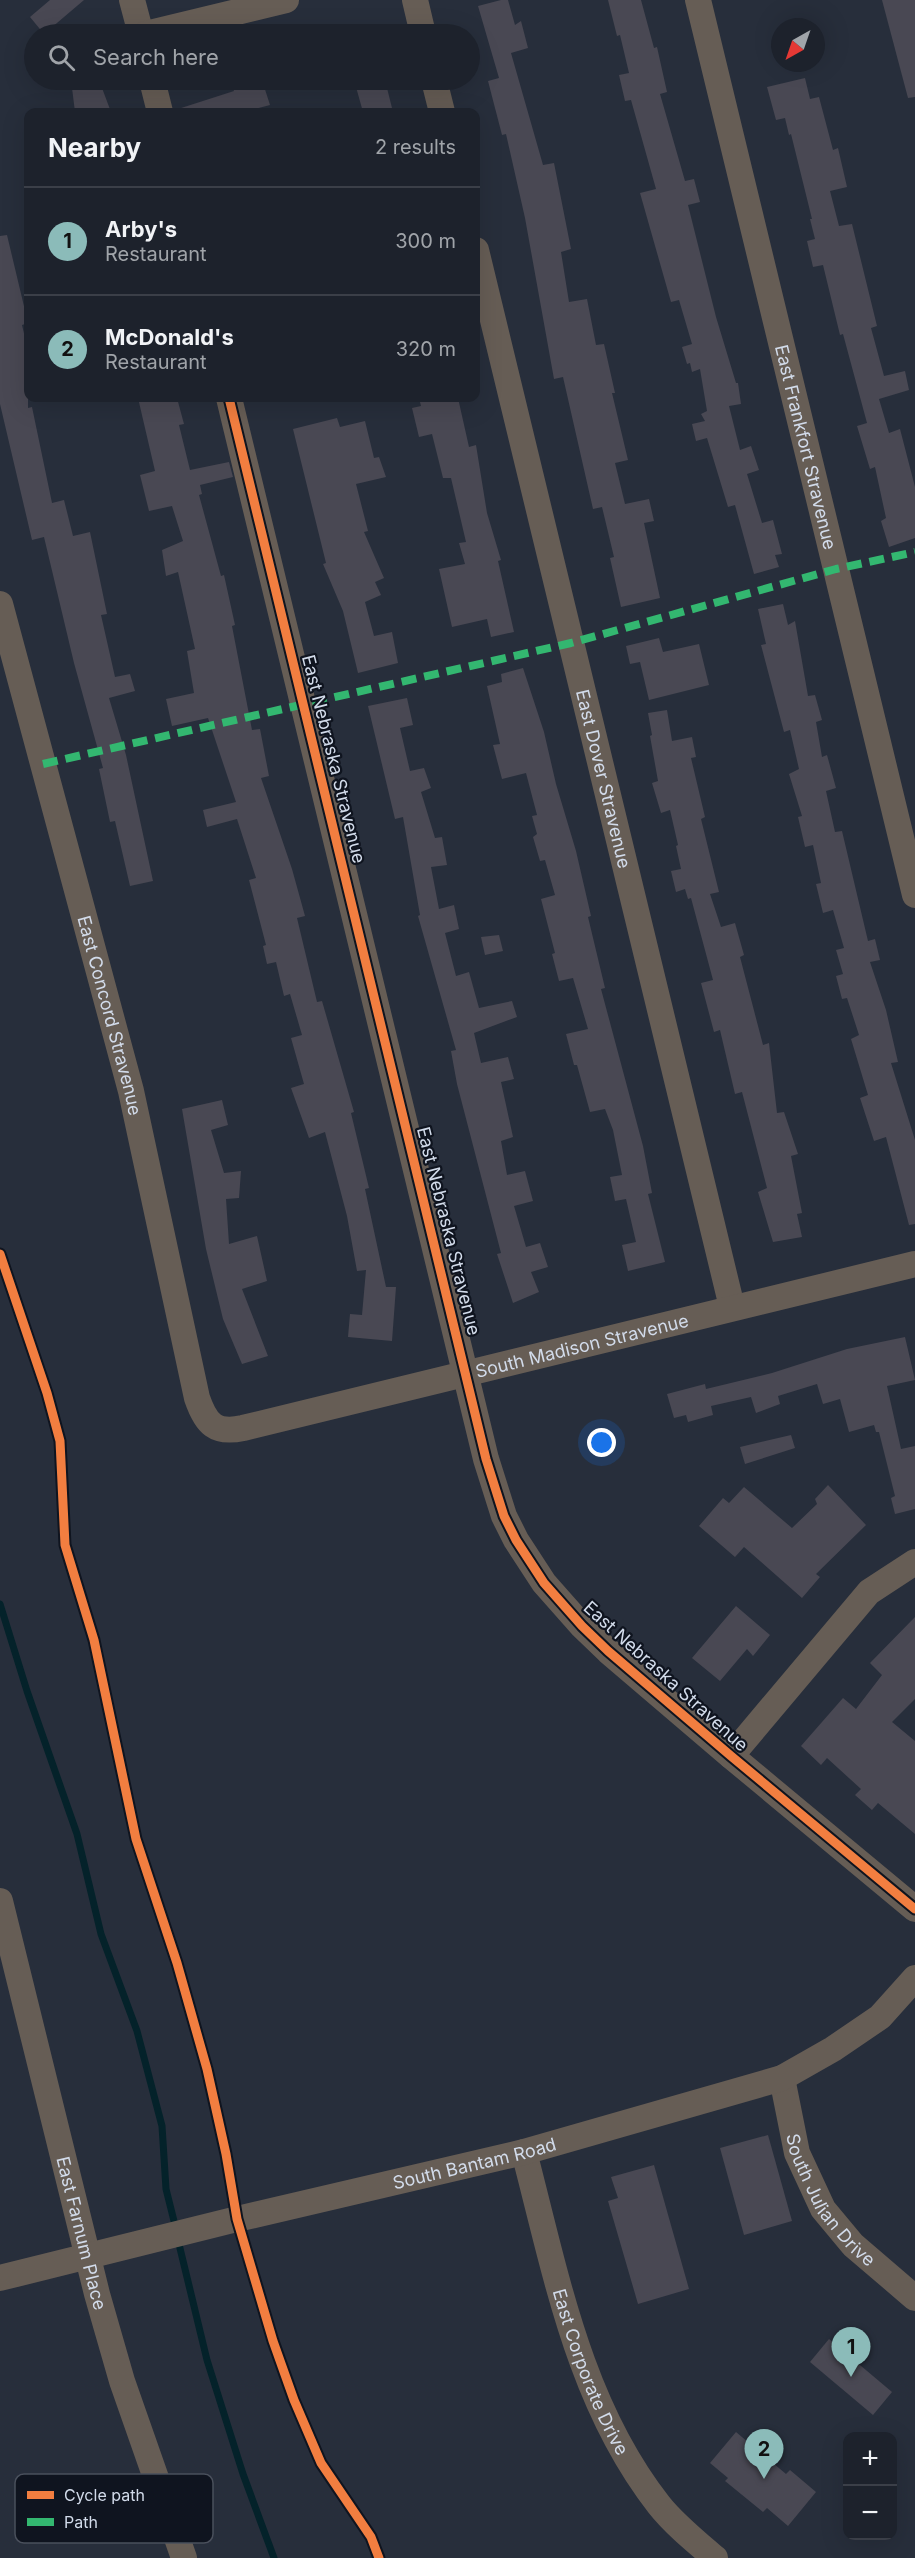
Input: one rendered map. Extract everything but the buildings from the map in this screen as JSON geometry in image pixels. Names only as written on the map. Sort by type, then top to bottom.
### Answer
[{"type":"street","points":[[132,0],[138,24]]},
{"type":"street","points":[[187,24],[286,0]]},
{"type":"street","points":[[415,0],[421,24]]},
{"type":"street","name":"East Frankfort Stravenue","points":[[698,0],[915,895]]},
{"type":"street","points":[[154,90],[159,108]]},
{"type":"street","points":[[436,90],[441,108]]},
{"type":"street","name":"East Dover Stravenue","points":[[480,267],[732,1307]]},
{"type":"street","name":"East Nebraska Stravenue","points":[[230,402],[494,1487],[504,1516],[529,1562],[560,1603],[608,1651],[915,1909]]},
{"type":"street","name":"East Concord Stravenue","points":[[0,604],[131,1091],[197,1398],[205,1418],[215,1426]]},
{"type":"street","name":"South Madison Stravenue","points":[[215,1426],[232,1430],[243,1428],[915,1264]]},
{"type":"street","points":[[731,1756],[869,1592],[915,1562]]},
{"type":"street","name":"East Farnum Place","points":[[0,1901],[122,2381],[155,2474]]},
{"type":"street","name":"South Bantam Road","points":[[0,2278],[203,2227],[524,2152],[782,2078],[833,2049],[880,2017],[915,1978]]},
{"type":"street","name":"South Julian Drive","points":[[782,2078],[797,2152],[823,2209],[853,2245],[915,2298]]},
{"type":"street","name":"East Corporate Drive","points":[[524,2152],[574,2342],[601,2410],[628,2460],[660,2506],[715,2558]]},
{"type":"street","name":"East Farnum Place","points":[[179,2543],[184,2558]]},
{"type":"waterway","points":[[0,1604],[27,1691],[77,1834],[101,1934],[137,2031],[162,2126],[166,2189],[176,2229]]},
{"type":"waterway","points":[[178,2240],[207,2360],[243,2474],[274,2558]]},
{"type":"marked path","points":[[43,764],[571,643],[836,569],[915,552]]},
{"type":"cycle path","points":[[230,402],[486,1459],[504,1516],[516,1540],[544,1583],[608,1651],[915,1909]]},
{"type":"cycle path","points":[[0,1254],[47,1393],[60,1441],[65,1545],[94,1640],[136,1839],[177,1963],[207,2069],[226,2154],[237,2219],[273,2341],[294,2400],[321,2463],[371,2537],[379,2558]]},
{"type":"place","name":"Arby's","points":[[851,2377]]},
{"type":"place","name":"McDonald's","points":[[764,2479]]}]
